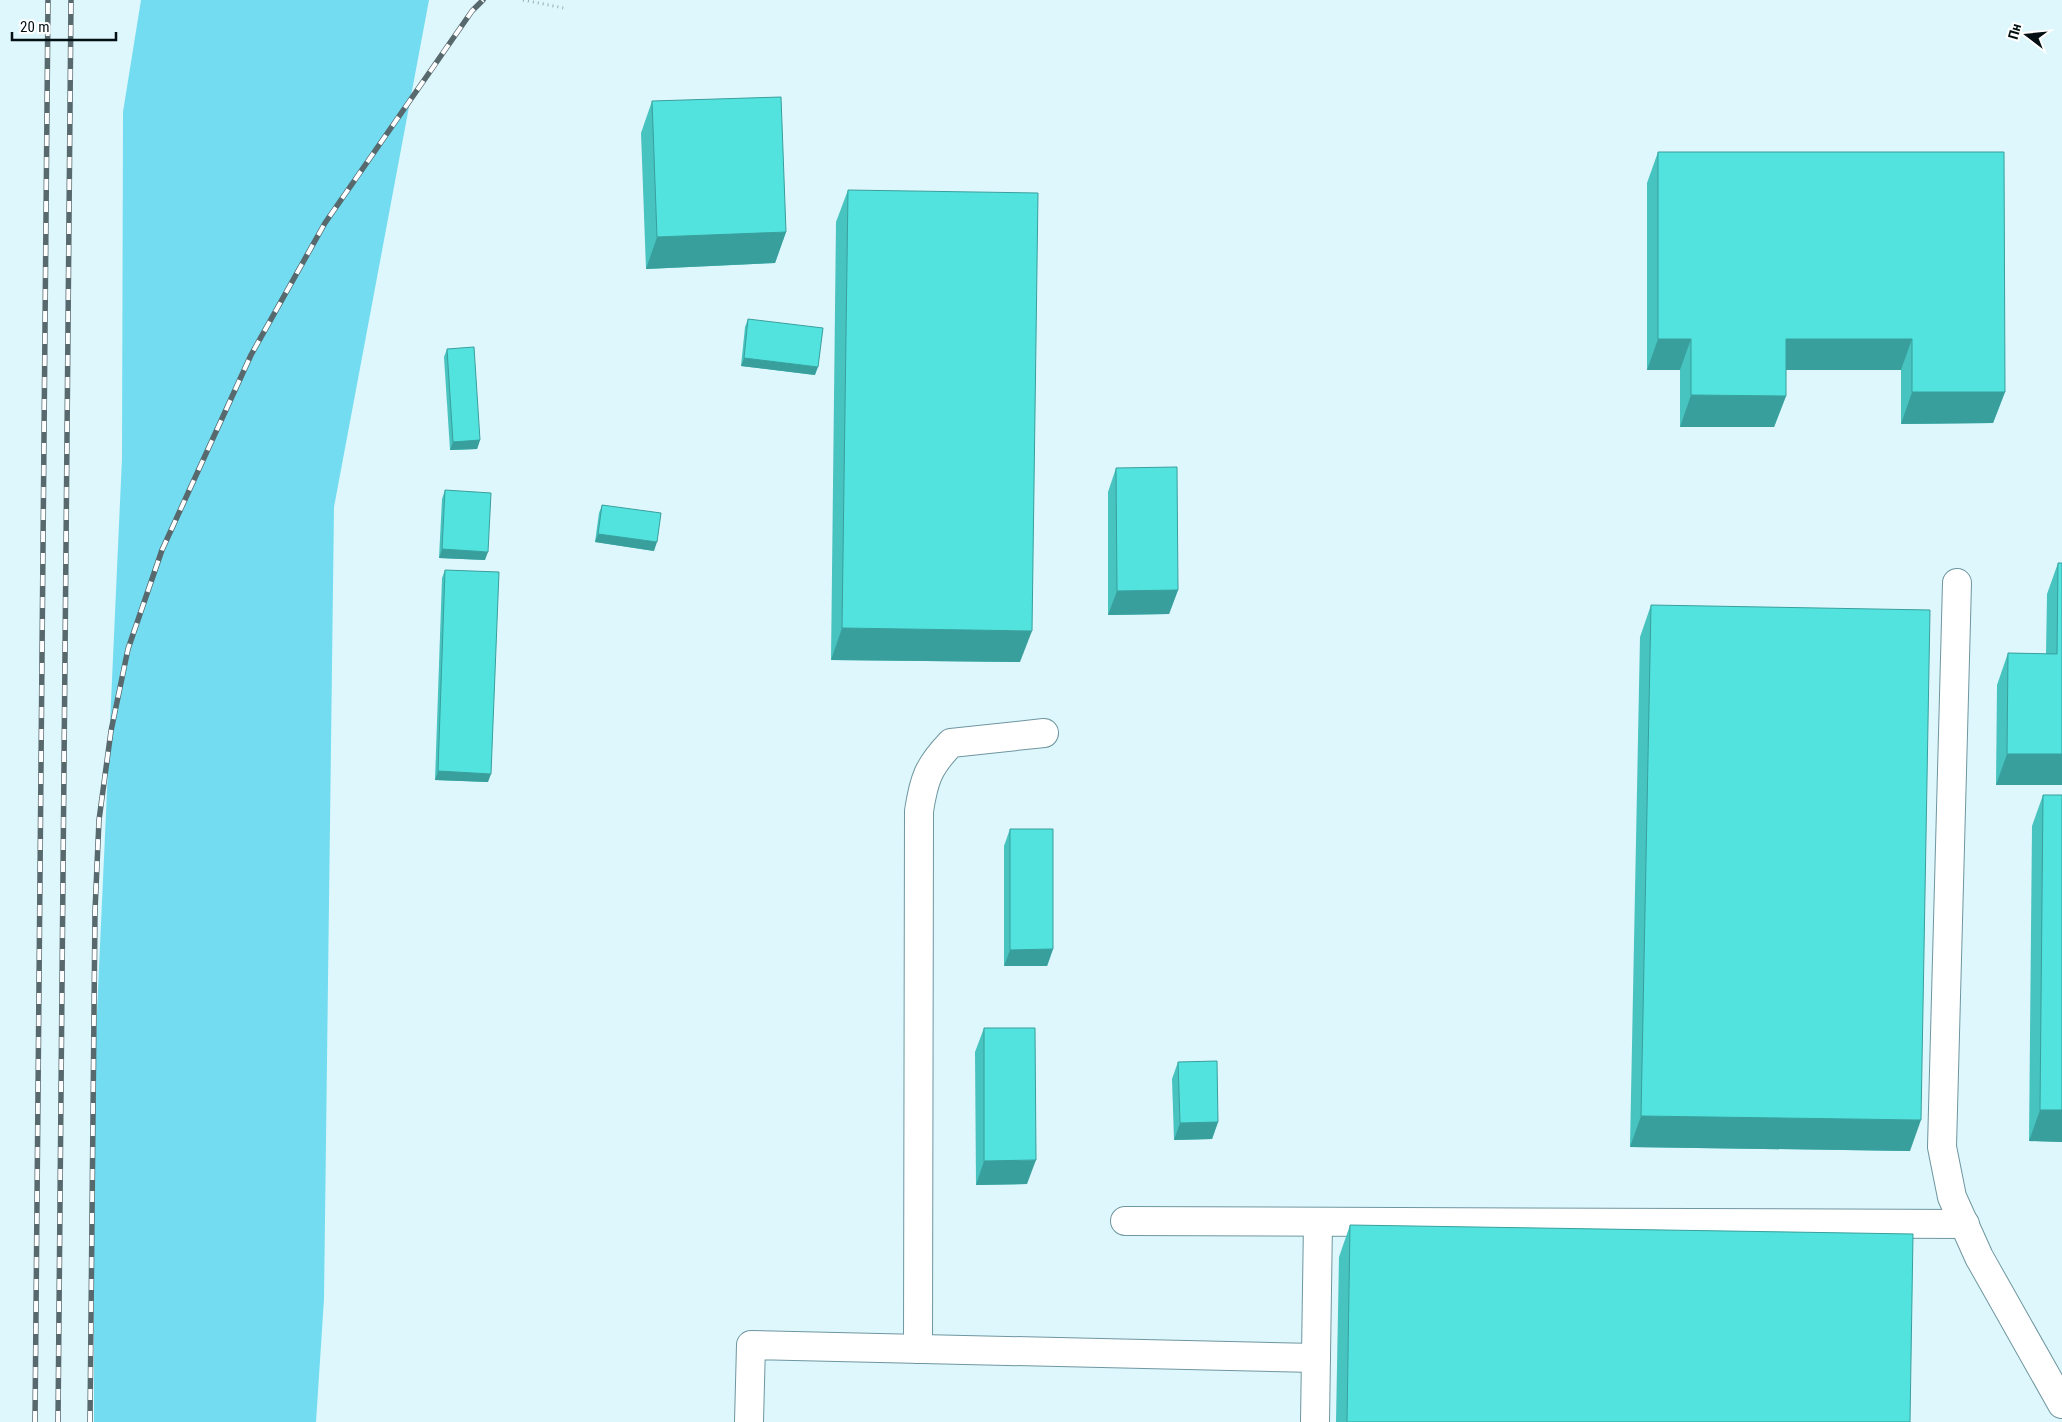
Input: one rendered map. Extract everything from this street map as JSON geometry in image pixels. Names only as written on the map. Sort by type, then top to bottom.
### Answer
[{"type":"lane","points":[[1957,583],[1942,1147],[1952,1197],[1979,1257],[2062,1404]]},
{"type":"lane","points":[[918,1349],[919,811],[923,782],[936,758],[951,743],[1044,734]]},
{"type":"lane","points":[[1125,1221],[1965,1224]]},
{"type":"lane","points":[[1315,1422],[1318,1222]]},
{"type":"lane","points":[[749,1422],[752,1345],[1316,1358]]},
{"type":"path","points":[[523,0],[564,8]]},
{"type":"shaded area","points":[[141,0],[429,0],[334,507],[324,1299],[316,1422],[94,1422],[94,1079],[122,458],[123,112]]},
{"type":"building","points":[[781,97],[786,232],[657,237],[652,101]]},
{"type":"building","points":[[1658,152],[2004,152],[2005,392],[1912,392],[1912,339],[1786,339],[1786,396],[1691,395],[1691,339],[1658,339]]},
{"type":"building","points":[[848,190],[1038,193],[1032,631],[842,628]]},
{"type":"building","points":[[748,319],[823,328],[818,367],[744,358]]},
{"type":"building","points":[[474,347],[480,440],[453,442],[447,349]]},
{"type":"building","points":[[1177,467],[1178,590],[1117,591],[1116,468]]},
{"type":"building","points":[[445,490],[491,493],[488,552],[442,549]]},
{"type":"building","points":[[602,505],[661,513],[657,542],[598,534]]},
{"type":"building","points":[[2058,563],[2062,563],[2062,754],[2007,754],[2008,653],[2057,654]]},
{"type":"building","points":[[445,570],[499,572],[491,774],[438,771]]},
{"type":"building","points":[[1651,605],[1930,610],[1921,1120],[1641,1116]]},
{"type":"building","points":[[2043,795],[2062,795],[2062,1110],[2040,1110]]},
{"type":"building","points":[[1010,829],[1053,829],[1053,949],[1010,950]]},
{"type":"building","points":[[984,1028],[1035,1028],[1036,1160],[984,1161]]},
{"type":"building","points":[[1217,1061],[1218,1122],[1180,1123],[1178,1062]]},
{"type":"building","points":[[1350,1225],[1913,1234],[1910,1422],[1347,1422]]},
{"type":"railway","points":[[35,1422],[48,0]]},
{"type":"railway","points":[[58,1422],[71,0]]},
{"type":"railway","points":[[90,1422],[95,911],[99,820],[111,731],[128,649],[162,550],[251,355],[325,223],[472,11],[483,0]]}]
